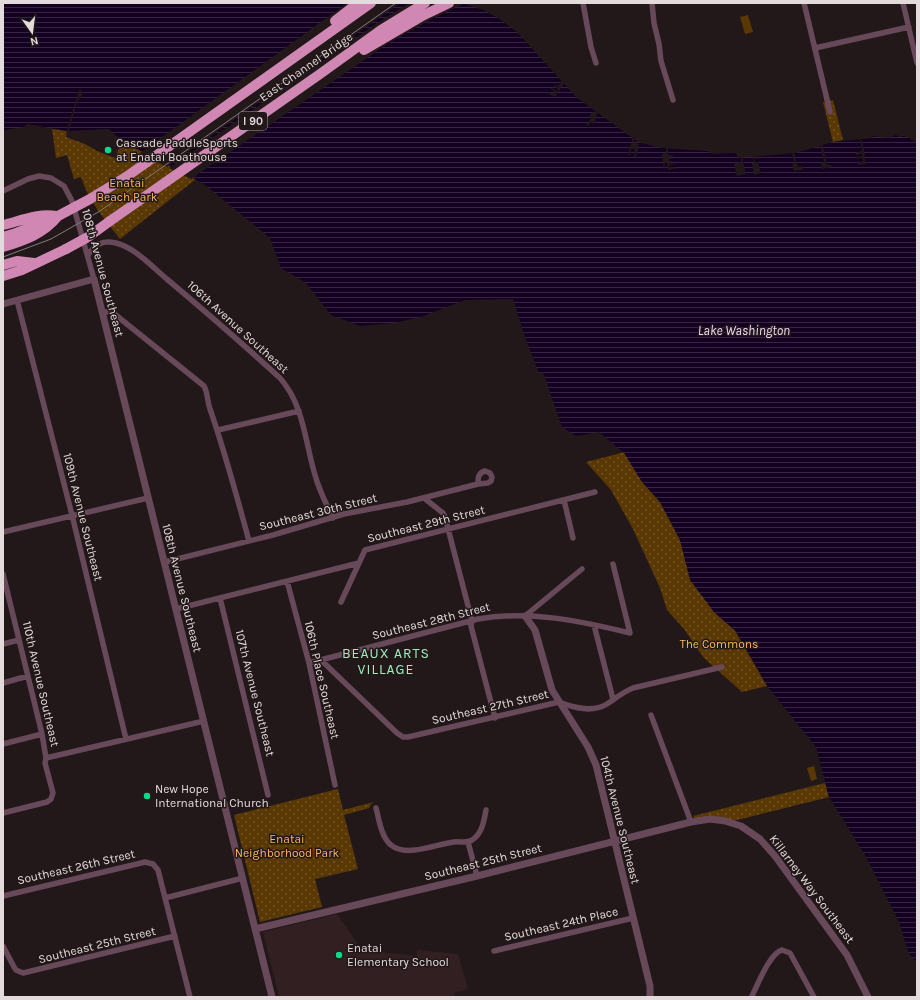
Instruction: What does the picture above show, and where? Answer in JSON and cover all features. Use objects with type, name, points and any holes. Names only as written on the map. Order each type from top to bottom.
[{"type":"highway","points":[[274,73],[358,3]]},
{"type":"highway","name":"East Channel Bridge","points":[[53,219],[126,177],[371,3]]},
{"type":"highway","name":"East Channel Bridge","points":[[36,263],[66,249],[88,236],[381,30],[425,3]]},
{"type":"highway","points":[[320,74],[411,22],[449,3]]},
{"type":"highway","points":[[3,225],[38,215],[53,219]]},
{"type":"highway","points":[[3,247],[38,234],[53,219]]},
{"type":"highway","name":"I 90","points":[[3,236],[16,233],[53,219]]},
{"type":"highway","points":[[3,265],[17,261],[36,263]]},
{"type":"highway","points":[[3,284],[36,263]]},
{"type":"highway","name":"I 90","points":[[3,276],[36,263]]},
{"type":"street","points":[[583,3],[591,47],[596,63]]},
{"type":"street","points":[[652,3],[661,61],[673,100]]},
{"type":"street","points":[[804,3],[830,112]]},
{"type":"street","points":[[903,3],[917,63]]},
{"type":"street","points":[[815,48],[909,27]]},
{"type":"street","name":"108th Avenue Southeast","points":[[3,192],[28,179],[39,176],[51,178],[64,186],[72,200],[88,255],[272,997]]},
{"type":"street","name":"106th Avenue Southeast","points":[[88,255],[93,247],[100,243],[108,242],[123,246],[136,253],[280,378],[293,396],[299,411],[318,485],[333,518]]},
{"type":"street","points":[[3,304],[94,279]]},
{"type":"street","name":"109th Avenue Southeast","points":[[17,300],[72,515],[126,739]]},
{"type":"street","points":[[102,312],[112,312],[204,386],[207,392],[209,408],[218,430],[248,541]]},
{"type":"street","points":[[218,430],[299,411]]},
{"type":"street","name":"Southeast 30th Street","points":[[165,562],[248,541],[344,514],[424,498],[478,484]]},
{"type":"street","name":"Southeast 29th Street","points":[[359,563],[365,550],[595,492]]},
{"type":"street","points":[[3,532],[148,498]]},
{"type":"street","points":[[424,498],[443,513],[449,528],[472,621],[471,626],[495,718]]},
{"type":"street","points":[[564,500],[573,538]]},
{"type":"street","points":[[328,508],[336,509],[344,514]]},
{"type":"street","points":[[176,609],[359,563]]},
{"type":"street","points":[[340,602],[359,563]]},
{"type":"street","name":"Southeast 28th Street","points":[[309,663],[472,621],[500,616],[543,617],[594,624],[630,633],[613,564]]},
{"type":"street","points":[[525,616],[582,569]]},
{"type":"street","name":"110th Avenue Southeast","points":[[3,574],[42,734],[46,758],[45,763],[53,793],[51,799],[47,802],[3,813]]},
{"type":"street","name":"106th Place Southeast","points":[[287,581],[309,663],[335,785]]},
{"type":"street","name":"107th Avenue Southeast","points":[[220,598],[268,795]]},
{"type":"street","name":"104th Avenue Southeast","points":[[525,616],[535,630],[552,690],[585,741],[593,757],[599,775],[650,986],[650,997]]},
{"type":"street","points":[[594,624],[613,699]]},
{"type":"street","points":[[3,644],[19,640]]},
{"type":"street","name":"Southeast 27th Street","points":[[321,660],[400,736],[408,737],[559,702],[576,708],[590,709],[602,707],[627,690],[638,686],[722,667]]},
{"type":"street","points":[[3,683],[28,676]]},
{"type":"street","points":[[651,715],[691,822]]},
{"type":"street","points":[[46,758],[204,721]]},
{"type":"street","points":[[3,744],[42,734]]},
{"type":"street","points":[[376,808],[385,838],[392,846],[410,851],[453,842],[468,842],[478,835],[486,810]]},
{"type":"street","name":"Southeast 25th Street","points":[[255,928],[477,876],[691,822],[716,819]]},
{"type":"street","name":"Killarney Way Southeast","points":[[716,819],[741,826],[765,844],[848,955],[868,997]]},
{"type":"street","points":[[468,842],[477,876]]},
{"type":"street","name":"Southeast 26th Street","points":[[3,896],[145,862],[153,864],[158,870],[165,898]]},
{"type":"street","points":[[190,997],[165,898],[243,878]]},
{"type":"street","name":"Southeast 24th Place","points":[[494,951],[633,918]]},
{"type":"street","name":"Southeast 25th Street","points":[[3,946],[16,970],[23,973],[175,936]]},
{"type":"street","points":[[751,997],[770,959],[782,950],[790,953],[814,997]]},
{"type":"shaded area","name":"Enatai Elementary School","points":[[337,914],[362,950],[417,956],[417,950],[458,954],[468,989],[454,993],[455,997],[279,997],[263,932]]},
{"type":"green space","points":[[748,15],[753,32],[745,34],[740,17]]},
{"type":"green space","points":[[833,100],[843,140],[833,142],[823,102]]},
{"type":"green space","name":"Enatai Beach Park","points":[[52,129],[67,131],[66,137],[115,158],[122,141],[196,179],[120,239],[92,202],[81,177],[74,179],[67,155],[56,158]]},
{"type":"green space","name":"The Commons","points":[[625,452],[642,482],[660,502],[680,540],[691,580],[714,612],[735,631],[767,686],[742,692],[704,658],[684,629],[667,610],[660,588],[633,529],[611,490],[586,462]]},
{"type":"green space","points":[[814,766],[817,779],[811,781],[807,768]]},
{"type":"green space","points":[[825,783],[829,797],[729,822],[695,819],[693,816]]},
{"type":"green space","name":"Enatai Neighborhood Park","points":[[338,789],[343,810],[374,802],[369,808],[344,815],[358,869],[315,879],[322,907],[260,922],[234,815]]},
{"type":"water","name":"Lake Washington","points":[[3,3],[463,3],[483,10],[498,18],[517,32],[576,97],[638,142],[661,148],[708,151],[712,154],[736,153],[738,158],[796,153],[833,142],[873,138],[872,136],[888,138],[896,135],[900,137],[904,136],[917,142],[917,962],[909,954],[899,922],[865,855],[829,797],[816,747],[767,686],[736,631],[714,612],[690,580],[680,540],[660,502],[642,482],[624,453],[599,432],[576,436],[562,427],[543,372],[539,373],[525,337],[513,299],[465,300],[421,317],[393,323],[360,326],[331,315],[306,283],[281,268],[270,238],[204,184],[122,141],[109,129],[67,131],[28,124],[24,127],[3,130]]},
{"type":"pier","points":[[347,3],[400,3],[167,167],[140,153]]},
{"type":"pier","points":[[409,3],[465,3],[432,19],[389,43],[191,179],[169,168],[377,23]]},
{"type":"pier","points":[[562,80],[565,82],[555,97],[549,94],[549,92],[555,94],[551,88],[557,91],[558,89],[554,87],[554,85],[559,87],[556,84],[560,85]]},
{"type":"pier","points":[[79,90],[83,91],[81,98],[78,99],[68,133],[66,133]]},
{"type":"pier","points":[[597,110],[599,111],[596,116],[598,118],[595,116],[594,118],[596,120],[593,124],[590,123],[588,126],[586,125],[591,118],[589,117],[592,112],[594,113]]},
{"type":"pier","points":[[633,136],[635,137],[633,143],[639,144],[636,157],[634,157],[635,149],[631,149],[630,155],[628,155]]},
{"type":"pier","points":[[860,140],[862,140],[866,164],[858,165],[858,163],[863,161],[862,158],[857,159],[857,157],[862,156],[862,154],[856,155],[855,153],[862,151]]},
{"type":"pier","points":[[822,143],[827,165],[831,165],[832,167],[822,169],[821,163],[824,162],[820,144]]},
{"type":"pier","points":[[666,148],[668,148],[668,155],[673,155],[668,157],[674,159],[669,159],[669,161],[674,162],[669,162],[669,164],[678,164],[670,165],[669,167],[678,168],[668,170],[667,163],[665,163],[664,171],[662,154],[666,153]]},
{"type":"pier","points":[[794,152],[798,167],[802,166],[803,170],[794,171],[792,164],[795,163],[792,153]]},
{"type":"pier","points":[[753,154],[755,162],[758,162],[761,173],[754,175],[752,163],[754,163]]},
{"type":"pier","points":[[741,157],[746,174],[737,176],[734,164],[741,162]]},
{"type":"tram line","points":[[3,257],[51,239],[100,211],[396,3]]},
{"type":"place","name":"Cascade PaddleSports at Enatai Boathouse","points":[[108,150]]},
{"type":"place","name":"New Hope International Church","points":[[147,796]]},
{"type":"place","name":"Enatai Elementary School","points":[[339,955]]},
{"type":"district","name":"BEAUX ARTS VILLAGE","points":[[386,662]]}]
